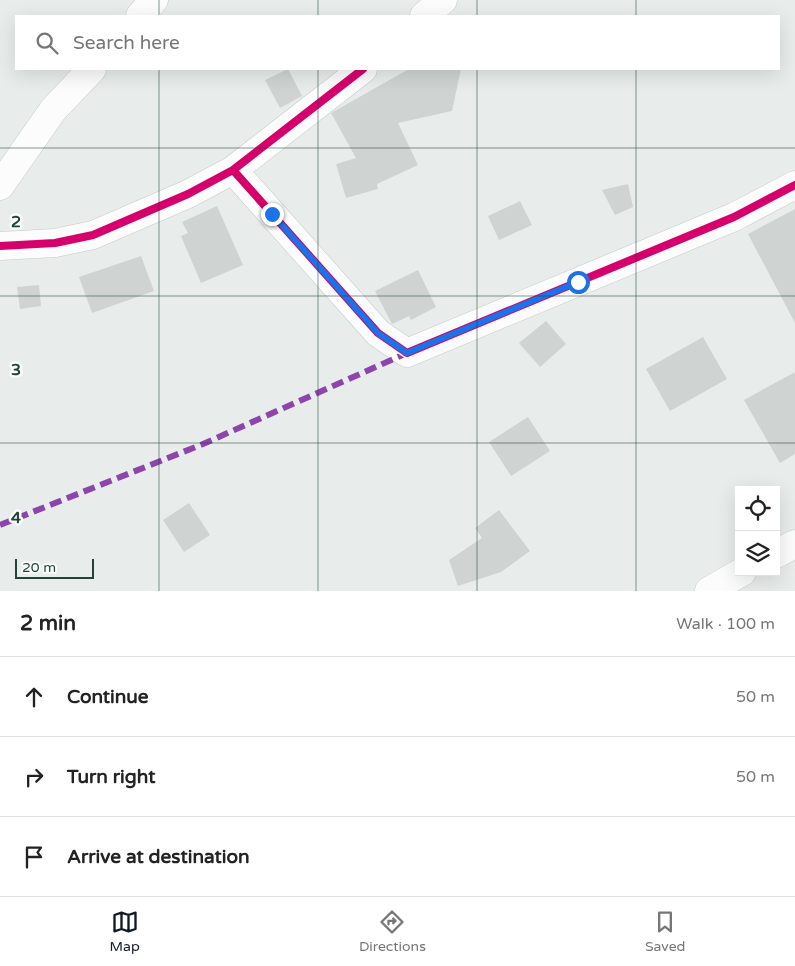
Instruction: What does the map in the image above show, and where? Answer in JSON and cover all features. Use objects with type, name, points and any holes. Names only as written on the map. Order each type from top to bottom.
[{"type":"street","points":[[141,15],[154,0]]},
{"type":"street","points":[[425,15],[443,0]]},
{"type":"street","points":[[0,186],[53,110],[91,70]]},
{"type":"street","points":[[0,246],[55,243],[93,235],[163,206],[233,170],[362,70]]},
{"type":"street","points":[[233,170],[378,333],[407,353],[734,217],[795,185]]},
{"type":"street","points":[[780,552],[795,544]]},
{"type":"street","points":[[709,591],[735,576]]},
{"type":"building","points":[[289,70],[302,96],[280,108],[265,80]]},
{"type":"building","points":[[407,70],[461,70],[452,111],[398,123],[418,165],[377,184],[378,189],[346,198],[336,164],[356,158],[331,113]]},
{"type":"building","points":[[628,184],[633,207],[615,215],[602,190]]},
{"type":"building","points":[[520,201],[532,225],[499,240],[488,216]]},
{"type":"building","points":[[217,206],[243,265],[201,283],[181,236],[188,233],[182,222]]},
{"type":"building","points":[[795,209],[795,323],[748,234]]},
{"type":"building","points":[[141,256],[154,291],[92,313],[79,277]]},
{"type":"building","points":[[418,270],[436,307],[411,320],[409,316],[392,324],[375,291]]},
{"type":"building","points":[[39,285],[41,306],[20,309],[17,287]]},
{"type":"building","points":[[546,321],[566,344],[540,367],[519,343]]},
{"type":"building","points":[[703,337],[727,379],[670,411],[646,369]]},
{"type":"building","points":[[795,372],[795,454],[780,463],[744,400]]},
{"type":"building","points":[[528,417],[550,451],[511,476],[489,442]]},
{"type":"building","points":[[189,503],[210,535],[184,552],[163,520]]},
{"type":"building","points":[[499,510],[530,551],[501,572],[458,586],[449,560],[482,538],[475,528]]},
{"type":"marked path","points":[[0,525],[203,444],[407,353]]},
{"type":"cycle path","points":[[0,246],[55,243],[93,235],[188,194],[233,170],[362,70]]},
{"type":"cycle path","points":[[233,170],[378,333],[407,353],[734,217],[795,185]]},
{"type":"route","points":[[272,214],[378,333],[407,353],[578,282]]}]
